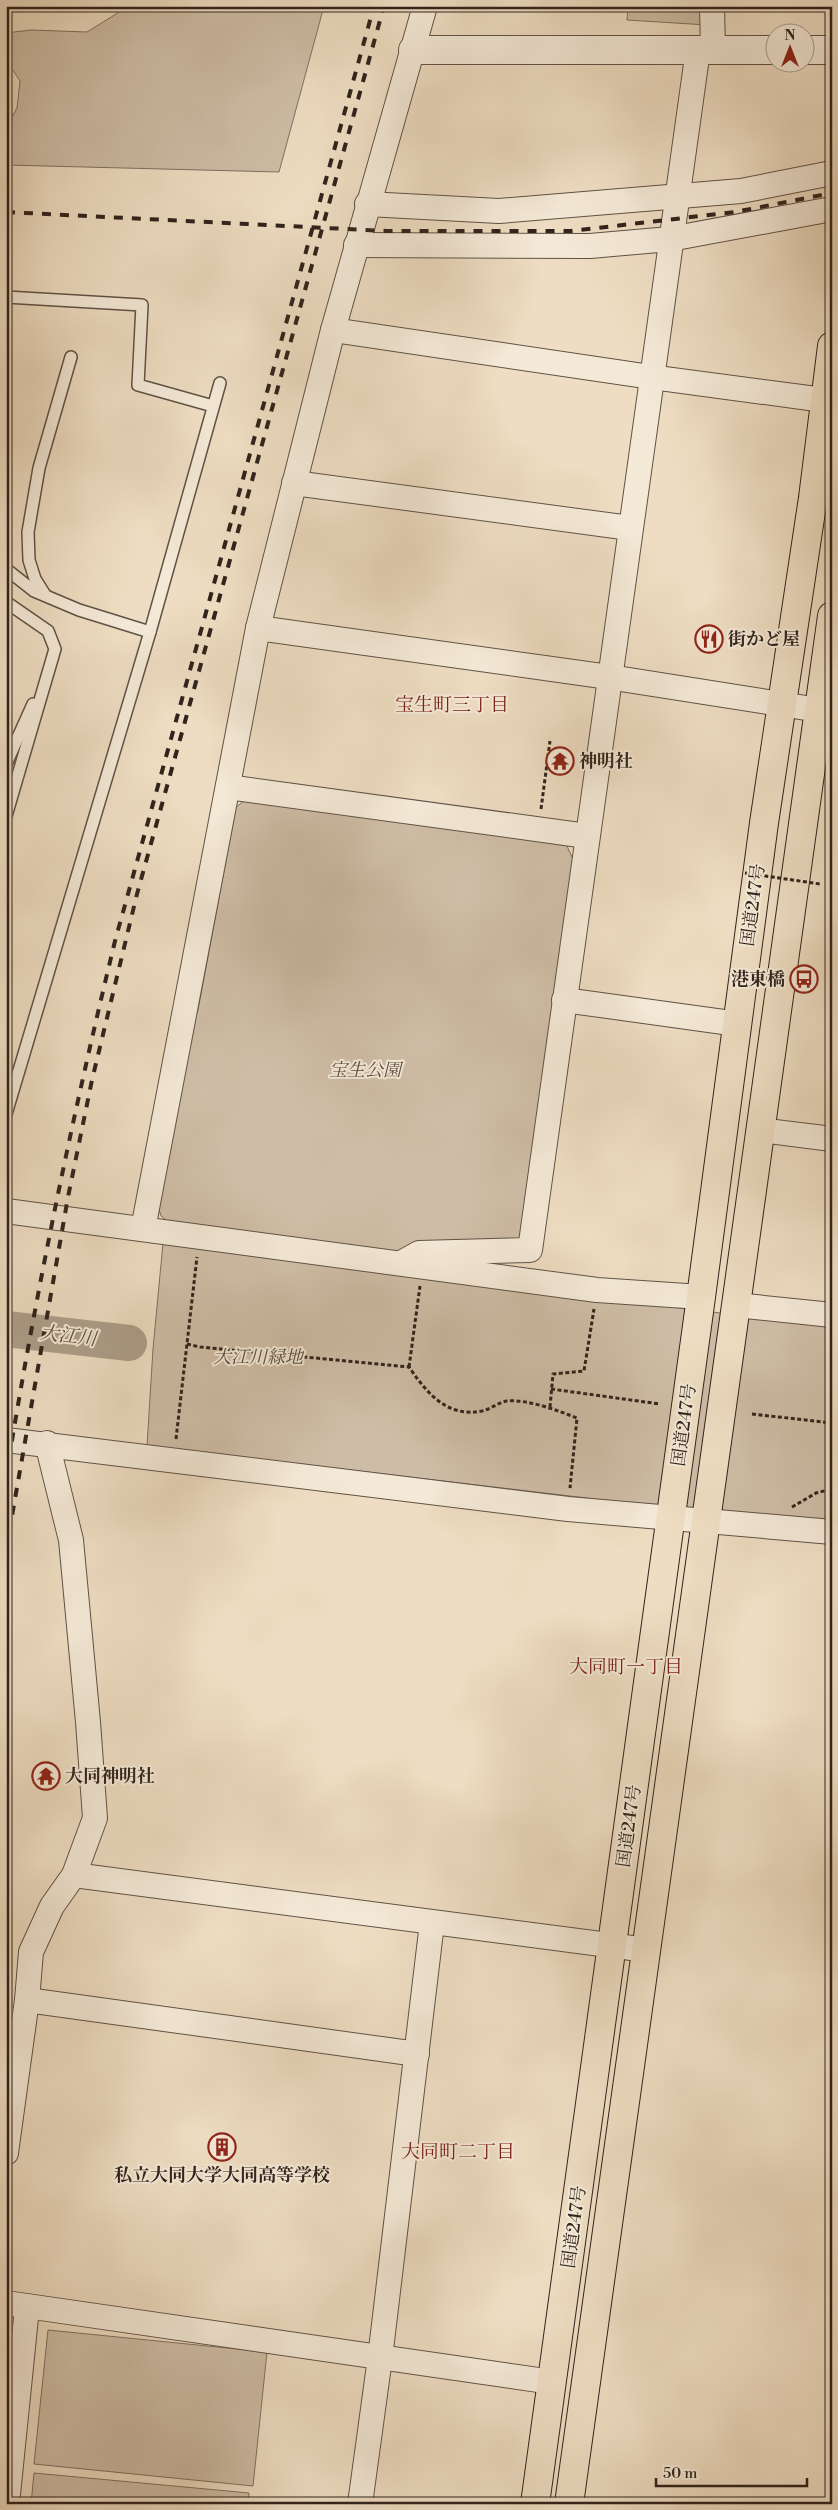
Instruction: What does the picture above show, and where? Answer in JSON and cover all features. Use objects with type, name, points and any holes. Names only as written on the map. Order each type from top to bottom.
[{"type":"highway","name":"国道247号","points":[[534,2504],[613,1946],[782,705],[813,498],[832,346]]},
{"type":"highway","name":"国道247号","points":[[569,2504],[832,616]]},
{"type":"street","points":[[142,1229],[258,628],[333,330],[367,204],[425,6]]},
{"type":"street","points":[[412,1264],[419,1254],[530,1250],[670,239],[712,6]]},
{"type":"street","points":[[413,50],[766,50]]},
{"type":"street","points":[[816,50],[832,50]]},
{"type":"street","points":[[367,204],[499,211],[676,198],[740,191],[832,173]]},
{"type":"street","points":[[356,245],[590,246],[670,239],[832,209]]},
{"type":"street","points":[[333,330],[651,377],[824,400]]},
{"type":"street","points":[[294,483],[630,528]]},
{"type":"street","points":[[258,628],[609,677],[819,710]]},
{"type":"street","points":[[228,787],[587,836]]},
{"type":"street","points":[[564,1000],[738,1024]]},
{"type":"street","points":[[760,1130],[832,1139]]},
{"type":"street","points":[[6,1211],[597,1290],[701,1297]]},
{"type":"street","points":[[736,1305],[832,1315]]},
{"type":"street","points":[[6,1440],[47,1443],[568,1509],[832,1532]]},
{"type":"street","points":[[6,2153],[27,2000],[31,1952],[52,1906],[74,1875],[94,1818],[88,1722],[71,1540],[47,1443]]},
{"type":"street","points":[[74,1875],[647,1950]]},
{"type":"street","points":[[360,2504],[380,2358],[432,1923]]},
{"type":"street","points":[[27,2000],[417,2054]]},
{"type":"street","points":[[7,2504],[17,2306],[552,2382]]},
{"type":"lane","points":[[6,297],[142,305],[138,385],[213,406]]},
{"type":"lane","points":[[45,595],[35,579],[29,560],[28,532],[40,468],[71,357]]},
{"type":"lane","points":[[6,1114],[150,632],[220,383]]},
{"type":"lane","points":[[6,569],[34,591],[79,610],[150,632]]},
{"type":"lane","points":[[6,602],[48,631],[55,649],[6,816]]},
{"type":"lane","points":[[6,764],[9,753],[48,675]]},
{"type":"path","points":[[539,830],[550,741]]},
{"type":"path","points":[[745,873],[820,884]]},
{"type":"path","points":[[174,1460],[199,1236]]},
{"type":"path","points":[[412,1264],[409,1368],[428,1394],[452,1409],[482,1411],[507,1401],[550,1407],[577,1418],[568,1509]]},
{"type":"path","points":[[550,1407],[553,1374],[584,1371],[597,1290]]},
{"type":"path","points":[[187,1344],[200,1347],[409,1368]]},
{"type":"path","points":[[552,1389],[660,1404]]},
{"type":"path","points":[[752,1414],[832,1423]]},
{"type":"green space","points":[[129,6],[324,6],[279,172],[6,165],[6,128],[17,108],[20,81],[6,60],[6,33],[31,30],[87,32]]},
{"type":"green space","points":[[628,6],[709,6],[707,25],[627,20]]},
{"type":"green space","name":"宝生公園","points":[[247,799],[566,844],[573,859],[521,1244],[396,1253],[171,1224],[161,1216],[158,1206],[189,1037],[198,1010],[236,807]]},
{"type":"green space","name":"大江川緑地","points":[[163,1243],[832,1327],[832,1527],[147,1446],[153,1349]]},
{"type":"green space","points":[[48,2330],[267,2352],[253,2486],[34,2464]]},
{"type":"green space","points":[[34,2473],[249,2493],[248,2504],[31,2504]]},
{"type":"waterway","name":"大江川","points":[[6,1329],[129,1343]]},
{"type":"railway","points":[[6,1477],[29,1342],[55,1208],[115,941],[374,6]]},
{"type":"railway","points":[[6,1550],[68,1197],[92,1080],[137,894],[384,6]]},
{"type":"railway","points":[[6,212],[387,231],[571,231],[735,212],[832,193]]},
{"type":"place","name":"街かど屋","points":[[709,639]]},
{"type":"place","name":"神明社","points":[[560,761]]},
{"type":"place","name":"港東橋","points":[[804,979]]},
{"type":"place","name":"大同神明社","points":[[46,1776]]},
{"type":"place","name":"私立大同大学大同高等学校","points":[[222,2147]]},
{"type":"district","name":"宝生町三丁目","points":[[452,705]]},
{"type":"district","name":"大同町一丁目","points":[[626,1667]]},
{"type":"district","name":"大同町二丁目","points":[[458,2152]]}]
